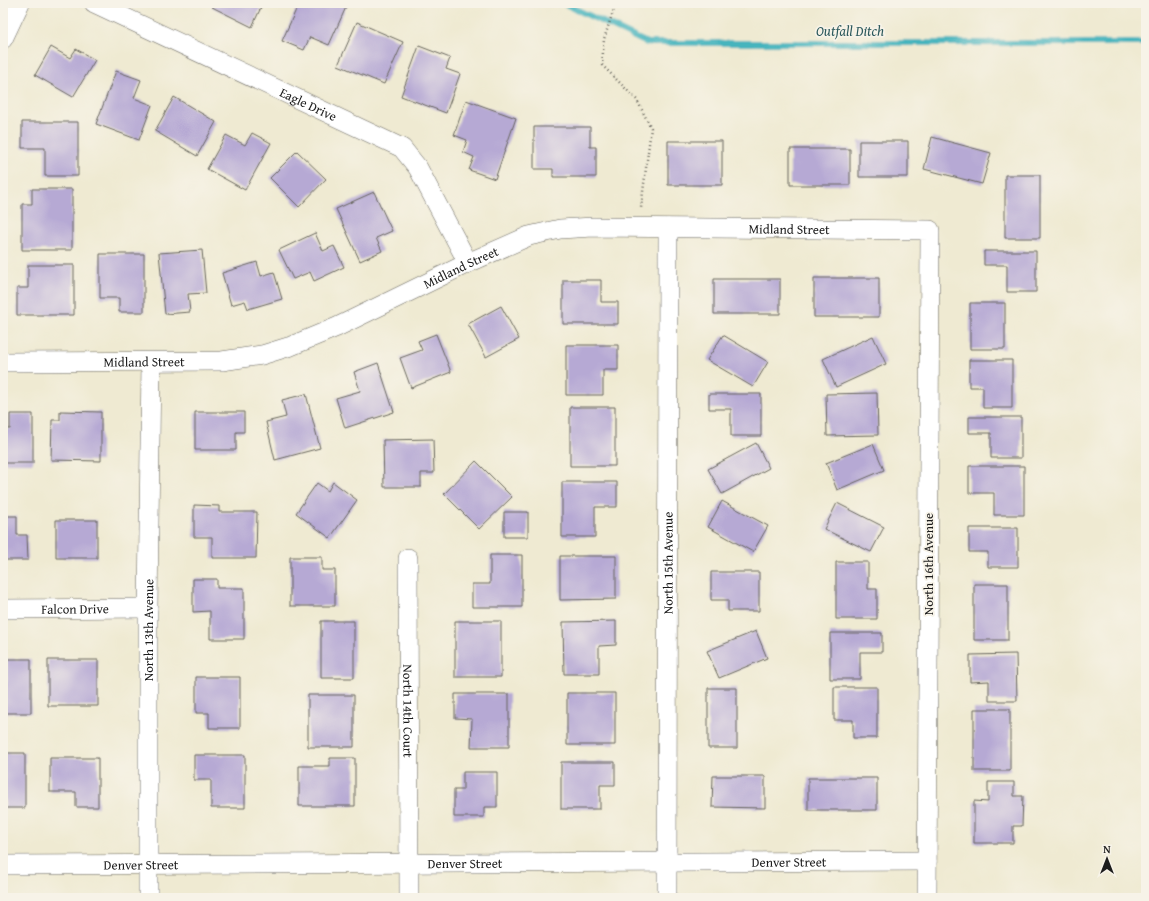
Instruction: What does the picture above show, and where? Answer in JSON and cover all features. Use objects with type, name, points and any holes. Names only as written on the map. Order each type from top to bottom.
[{"type":"street","points":[[3,39],[20,3]]},
{"type":"street","name":"Eagle Drive","points":[[94,3],[402,148],[418,168],[468,263]]},
{"type":"street","name":"Midland Street","points":[[3,362],[222,361],[262,355],[291,346],[337,327],[468,263],[529,236],[560,229],[593,227],[930,230]]},
{"type":"street","name":"North 15th Avenue","points":[[667,898],[668,228]]},
{"type":"street","name":"North 16th Avenue","points":[[927,898],[930,230]]},
{"type":"street","name":"North 13th Avenue","points":[[148,898],[148,608],[151,362]]},
{"type":"street","name":"North 14th Court","points":[[408,558],[409,898]]},
{"type":"street","name":"Falcon Drive","points":[[3,609],[148,608]]},
{"type":"street","name":"Denver Street","points":[[3,865],[926,861]]},
{"type":"path","points":[[616,3],[614,14],[604,39],[602,65],[637,100],[651,128],[638,228]]},
{"type":"building","points":[[214,3],[263,3],[252,27],[212,7]]},
{"type":"building","points":[[299,3],[341,3],[347,5],[329,45],[310,37],[304,50],[282,41]]},
{"type":"building","points":[[357,22],[403,42],[384,84],[338,65]]},
{"type":"building","points":[[419,46],[450,58],[446,69],[460,74],[446,113],[401,96]]},
{"type":"building","points":[[51,47],[70,58],[76,49],[95,60],[73,97],[35,75]]},
{"type":"building","points":[[116,71],[141,80],[134,98],[152,105],[139,140],[96,124]]},
{"type":"building","points":[[174,97],[216,122],[197,156],[155,131]]},
{"type":"building","points":[[466,100],[516,118],[495,179],[469,170],[474,157],[463,152],[467,140],[454,135]]},
{"type":"building","points":[[22,122],[78,122],[78,176],[45,176],[45,148],[22,148]]},
{"type":"building","points":[[534,127],[590,127],[590,147],[596,147],[596,177],[553,177],[553,169],[534,169]]},
{"type":"building","points":[[252,133],[271,143],[245,190],[207,169],[226,135],[245,145]]},
{"type":"building","points":[[932,137],[991,153],[982,184],[924,169]]},
{"type":"building","points":[[668,141],[722,141],[722,185],[668,185]]},
{"type":"building","points":[[859,141],[908,141],[908,177],[859,177]]},
{"type":"building","points":[[790,149],[850,149],[850,185],[790,185]]},
{"type":"building","points":[[297,151],[326,179],[299,207],[270,178]]},
{"type":"building","points":[[1005,175],[1040,175],[1040,238],[1005,238]]},
{"type":"building","points":[[32,189],[72,189],[72,250],[22,250],[22,204],[32,204]]},
{"type":"building","points":[[374,192],[392,231],[376,238],[382,251],[360,261],[336,209]]},
{"type":"building","points":[[315,233],[323,251],[334,246],[344,267],[314,281],[310,272],[293,279],[279,250]]},
{"type":"building","points":[[202,250],[206,293],[188,294],[190,312],[165,314],[159,253]]},
{"type":"building","points":[[984,251],[1036,251],[1036,292],[1007,292],[1007,265],[984,265]]},
{"type":"building","points":[[100,254],[144,254],[144,312],[119,312],[119,298],[100,298]]},
{"type":"building","points":[[257,262],[261,276],[274,272],[282,299],[248,309],[245,301],[231,305],[222,273]]},
{"type":"building","points":[[28,265],[74,265],[74,315],[17,315],[17,288],[28,288]]},
{"type":"building","points":[[814,278],[879,278],[879,317],[814,317]]},
{"type":"building","points":[[714,279],[780,279],[780,314],[714,314]]},
{"type":"building","points":[[563,280],[601,280],[601,302],[618,302],[618,324],[563,324]]},
{"type":"building","points":[[970,303],[1005,303],[1005,349],[970,349]]},
{"type":"building","points":[[501,306],[519,339],[486,357],[468,324]]},
{"type":"building","points":[[436,334],[451,372],[411,388],[400,358],[422,350],[418,341]]},
{"type":"building","points":[[723,335],[768,362],[753,387],[707,360]]},
{"type":"building","points":[[873,336],[886,364],[836,387],[823,359]]},
{"type":"building","points":[[566,345],[618,345],[618,370],[603,370],[603,395],[566,395]]},
{"type":"building","points":[[969,360],[1012,360],[1012,408],[983,408],[983,387],[969,387]]},
{"type":"building","points":[[378,363],[394,412],[345,428],[336,398],[360,391],[354,372]]},
{"type":"building","points":[[877,393],[878,435],[827,436],[826,394]]},
{"type":"building","points":[[306,394],[320,448],[275,460],[266,422],[286,417],[282,400]]},
{"type":"building","points":[[709,394],[761,394],[761,436],[731,436],[731,409],[709,409]]},
{"type":"building","points":[[570,407],[615,407],[615,466],[570,466]]},
{"type":"building","points":[[60,411],[101,412],[101,461],[51,460],[52,420],[60,420]]},
{"type":"building","points":[[195,412],[244,412],[244,432],[236,432],[236,450],[195,450]]},
{"type":"building","points":[[10,414],[33,414],[33,463],[3,463],[3,429],[10,429]]},
{"type":"building","points":[[969,417],[1021,417],[1021,458],[991,458],[991,433],[969,433]]},
{"type":"building","points":[[433,439],[434,473],[421,473],[421,487],[384,487],[383,440]]},
{"type":"building","points":[[756,443],[769,468],[722,494],[708,469]]},
{"type":"building","points":[[873,444],[884,470],[837,490],[826,463]]},
{"type":"building","points":[[476,461],[512,497],[479,529],[444,494]]},
{"type":"building","points":[[969,466],[1024,466],[1024,515],[994,515],[994,493],[969,493]]},
{"type":"building","points":[[333,482],[357,500],[330,538],[296,513],[317,483],[328,491]]},
{"type":"building","points":[[562,482],[617,482],[617,507],[595,507],[595,537],[562,537]]},
{"type":"building","points":[[722,501],[768,526],[753,552],[708,527]]},
{"type":"building","points":[[837,503],[884,527],[871,552],[824,529]]},
{"type":"building","points":[[194,505],[219,506],[219,512],[257,512],[256,558],[212,558],[212,537],[194,537]]},
{"type":"building","points":[[504,512],[528,512],[528,537],[504,537]]},
{"type":"building","points":[[3,516],[17,516],[17,535],[27,535],[28,560],[3,560]]},
{"type":"building","points":[[56,520],[97,520],[97,558],[56,558]]},
{"type":"building","points":[[969,528],[1018,528],[1018,567],[988,567],[988,552],[969,552]]},
{"type":"building","points":[[490,555],[522,555],[522,607],[472,607],[472,584],[490,584]]},
{"type":"building","points":[[560,556],[616,556],[616,599],[560,600]]},
{"type":"building","points":[[290,557],[322,557],[322,570],[335,570],[335,606],[290,606]]},
{"type":"building","points":[[836,562],[868,562],[868,589],[877,589],[877,619],[836,619]]},
{"type":"building","points":[[711,572],[759,572],[759,611],[728,611],[728,600],[711,600]]},
{"type":"building","points":[[193,579],[217,579],[217,588],[244,588],[244,639],[210,639],[210,611],[193,612]]},
{"type":"building","points":[[974,584],[1008,584],[1008,640],[974,640]]},
{"type":"building","points":[[321,621],[354,621],[354,678],[321,678]]},
{"type":"building","points":[[455,621],[501,621],[501,677],[455,677]]},
{"type":"building","points":[[616,621],[616,645],[599,646],[599,674],[564,674],[563,622]]},
{"type":"building","points":[[756,631],[767,658],[719,678],[707,651]]},
{"type":"building","points":[[830,633],[882,633],[882,652],[860,652],[860,679],[830,679]]},
{"type":"building","points":[[1016,654],[1017,701],[989,701],[989,681],[970,682],[970,655]]},
{"type":"building","points":[[7,659],[31,659],[31,713],[3,713],[3,682],[7,682]]},
{"type":"building","points":[[48,660],[98,660],[98,706],[48,706]]},
{"type":"building","points":[[196,677],[240,677],[240,728],[209,728],[209,713],[196,713]]},
{"type":"building","points":[[834,687],[877,687],[877,738],[853,738],[853,720],[834,720]]},
{"type":"building","points":[[708,688],[737,688],[737,748],[708,748]]},
{"type":"building","points":[[567,693],[615,693],[615,745],[567,745]]},
{"type":"building","points":[[455,694],[509,694],[509,747],[471,747],[472,719],[455,718]]},
{"type":"building","points":[[308,695],[354,695],[354,747],[308,747]]},
{"type":"building","points":[[974,709],[1010,709],[1010,771],[974,771]]},
{"type":"building","points":[[3,753],[25,753],[25,808],[5,808]]},
{"type":"building","points":[[194,755],[245,755],[245,808],[211,808],[211,780],[194,780]]},
{"type":"building","points":[[50,758],[98,758],[98,807],[76,807],[76,792],[50,792]]},
{"type":"building","points":[[330,758],[355,758],[355,806],[299,806],[299,766],[330,766]]},
{"type":"building","points":[[561,762],[615,762],[615,785],[600,785],[600,809],[561,809]]},
{"type":"building","points":[[463,772],[497,772],[497,807],[484,807],[484,817],[454,817],[454,790],[463,790]]},
{"type":"building","points":[[713,776],[765,776],[765,808],[712,807]]},
{"type":"building","points":[[808,778],[877,778],[877,810],[808,810]]},
{"type":"building","points":[[988,782],[1014,782],[1014,796],[1023,796],[1022,826],[1013,826],[1013,843],[974,843],[974,801],[988,802]]},
{"type":"waterway","name":"Outfall Ditch","points":[[563,3],[647,43],[1146,43]]}]
